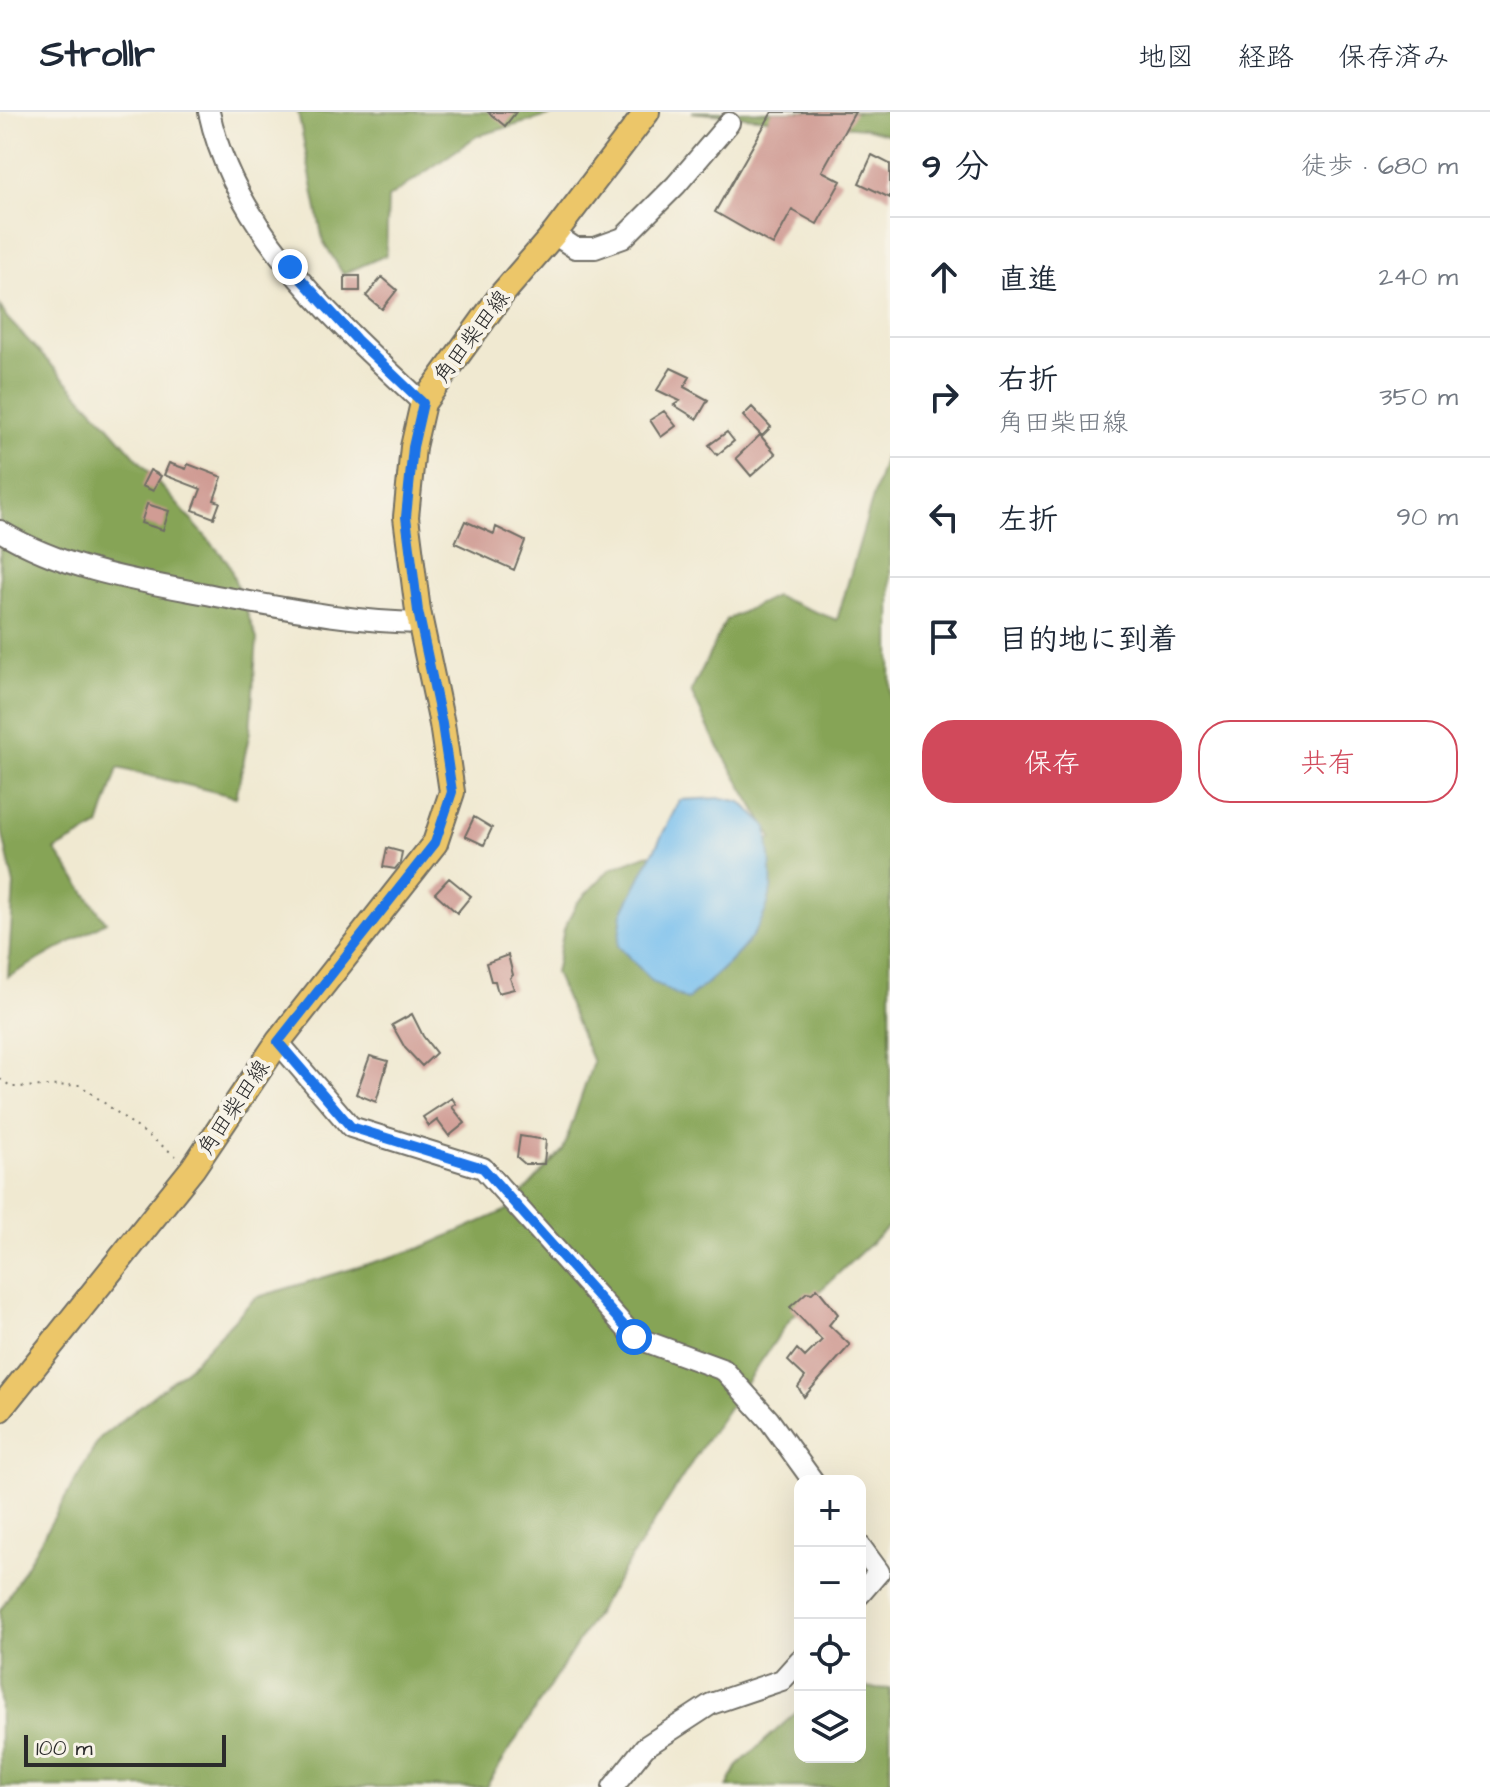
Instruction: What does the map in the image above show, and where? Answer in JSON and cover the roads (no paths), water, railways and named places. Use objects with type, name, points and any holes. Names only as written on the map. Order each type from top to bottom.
[{"type":"main road","name":"角田柴田線","points":[[0,1409],[193,1168],[278,1042],[435,843],[452,792],[442,724],[421,623],[406,517],[413,447],[423,403],[502,294],[554,234],[647,112]]},
{"type":"street","points":[[209,112],[228,169],[262,229],[319,301],[423,403]]},
{"type":"street","points":[[554,234],[575,248],[595,248],[623,238],[676,185],[729,123]]},
{"type":"street","points":[[0,531],[29,548],[109,575],[287,610],[380,622],[421,623]]},
{"type":"street","points":[[278,1042],[351,1127],[483,1168],[634,1337],[724,1370],[769,1420],[809,1475]]},
{"type":"street","points":[[861,1547],[885,1580],[866,1591]]},
{"type":"street","points":[[613,1787],[645,1747],[711,1704],[782,1680],[794,1667]]},
{"type":"water","points":[[723,798],[741,802],[767,827],[771,889],[767,907],[751,938],[727,965],[687,1000],[653,982],[618,946],[622,913],[680,800]]}]
